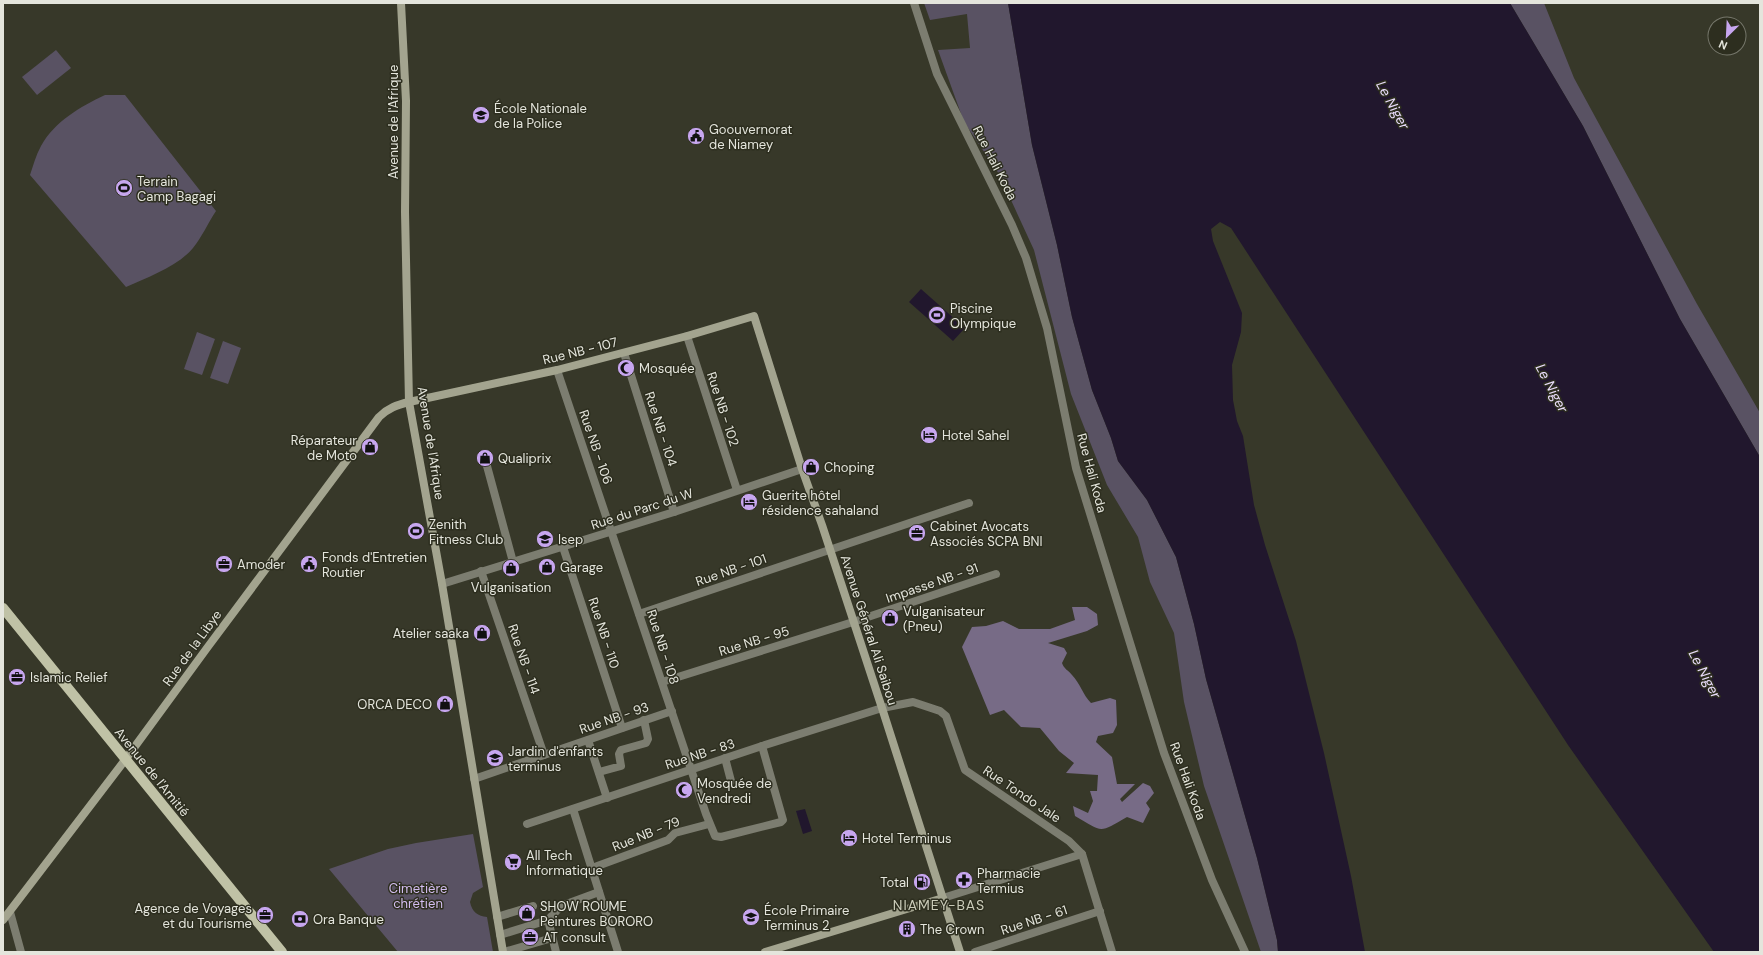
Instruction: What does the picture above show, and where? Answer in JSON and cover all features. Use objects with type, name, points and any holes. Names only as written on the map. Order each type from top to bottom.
[{"type":"main road","name":"Avenue de l'Amitié","points":[[3,608],[282,952]]},
{"type":"street","name":"Avenue de l'Afrique","points":[[401,3],[406,101],[405,212],[409,402],[442,584],[503,952]]},
{"type":"street","name":"Rue Hali Koda","points":[[914,3],[937,74],[1012,225],[1026,258],[1047,328],[1076,468],[1164,753],[1212,880],[1245,952]]},
{"type":"street","name":"Rue NB - 107","points":[[409,402],[557,370],[687,336],[754,316]]},
{"type":"street","name":"Avenue Général Ali Saibou","points":[[754,316],[802,469],[882,708],[960,952]]},
{"type":"street","name":"Rue NB - 102","points":[[687,336],[737,490]]},
{"type":"street","name":"Rue NB - 104","points":[[624,353],[674,512]]},
{"type":"street","name":"Rue NB - 106","points":[[557,370],[612,532]]},
{"type":"street","name":"Rue de la Libye","points":[[3,920],[125,760],[379,417],[392,407],[409,402]]},
{"type":"street","points":[[484,455],[513,562]]},
{"type":"street","name":"Rue du Parc du W","points":[[442,584],[612,532],[802,469]]},
{"type":"street","name":"Rue NB - 101","points":[[639,614],[969,503]]},
{"type":"street","name":"Rue NB - 108","points":[[612,532],[709,824],[713,834],[718,837],[783,821],[762,746]]},
{"type":"street","name":"Rue NB - 110","points":[[563,547],[622,728]]},
{"type":"street","name":"Rue NB - 114","points":[[481,571],[544,755]]},
{"type":"street","name":"Impasse NB - 91","points":[[853,622],[996,574]]},
{"type":"street","name":"Rue NB - 95","points":[[662,682],[853,622]]},
{"type":"street","name":"Rue Tondo Jale","points":[[882,708],[913,702],[940,711],[948,721],[965,770],[1069,841],[1082,854],[1100,911],[1110,950]]},
{"type":"street","name":"Rue NB - 83","points":[[527,824],[725,758],[882,708]]},
{"type":"street","name":"Rue NB - 93","points":[[474,779],[672,711]]},
{"type":"street","points":[[599,772],[621,766],[618,754],[621,750],[648,741],[644,720]]},
{"type":"street","points":[[588,740],[606,798]]},
{"type":"street","points":[[725,758],[731,781]]},
{"type":"street","points":[[573,809],[617,952]]},
{"type":"street","name":"Rue NB - 79","points":[[592,868],[668,840],[675,833],[709,824]]},
{"type":"street","points":[[765,952],[1082,854]]},
{"type":"street","points":[[500,935],[548,920],[560,906],[599,892]]},
{"type":"street","points":[[497,917],[533,906]]},
{"type":"street","name":"Rue NB - 61","points":[[975,952],[1100,911]]},
{"type":"street","points":[[10,912],[21,952]]},
{"type":"street","points":[[548,920],[556,952]]},
{"type":"street","points":[[503,952],[552,938]]},
{"type":"green space","points":[[924,3],[1008,3],[1032,145],[1057,245],[1072,317],[1092,390],[1111,438],[1118,461],[1147,500],[1176,557],[1194,624],[1206,679],[1257,858],[1277,940],[1278,952],[1261,952],[1204,786],[1184,702],[1174,633],[1150,582],[1138,537],[1107,485],[1071,394],[1034,250],[999,174],[964,122],[938,50],[970,48],[967,14],[930,20]]},
{"type":"green space","points":[[1510,3],[1544,3],[1574,78],[1697,304],[1760,413],[1760,457],[1680,319],[1583,126]]},
{"type":"green space","points":[[56,50],[71,68],[37,95],[22,77]]},
{"type":"green space","points":[[105,95],[125,95],[216,211],[196,244],[179,261],[162,271],[126,287],[30,175],[39,149],[53,129],[77,110]]},
{"type":"green space","points":[[197,332],[215,339],[202,375],[184,369]]},
{"type":"green space","points":[[223,341],[241,348],[228,384],[210,378]]},
{"type":"green space","name":"Cimetière chrétien","points":[[473,834],[483,887],[473,893],[470,902],[476,913],[487,917],[493,952],[398,952],[329,869],[388,849]]},
{"type":"shaded area","points":[[1072,607],[1087,607],[1097,614],[1098,625],[1087,631],[1048,643],[1064,648],[1067,653],[1062,663],[1075,678],[1091,703],[1110,698],[1116,700],[1117,725],[1113,733],[1098,736],[1096,742],[1112,757],[1117,784],[1135,784],[1120,799],[1122,802],[1143,783],[1150,786],[1154,793],[1146,803],[1150,809],[1143,823],[1127,817],[1111,826],[1101,829],[1096,828],[1075,816],[1073,806],[1088,813],[1093,801],[1090,791],[1097,791],[1098,775],[1066,773],[1074,763],[1059,751],[1040,728],[1021,727],[1004,710],[990,715],[962,647],[972,627],[986,626],[1003,621],[1019,629],[1050,629],[1075,620]]},
{"type":"water","name":"Le Niger","points":[[1008,3],[1510,3],[1583,126],[1680,319],[1760,457],[1760,952],[1714,952],[1568,745],[1231,228],[1220,222],[1211,229],[1213,241],[1242,313],[1241,332],[1232,365],[1233,400],[1237,421],[1243,436],[1254,505],[1265,545],[1296,641],[1324,753],[1351,876],[1365,952],[1278,952],[1277,940],[1257,858],[1206,679],[1194,624],[1176,557],[1147,500],[1118,461],[1111,438],[1092,390],[1072,317],[1057,245],[1032,145]]},
{"type":"water","name":"Piscine Olympique","points":[[921,289],[965,328],[953,341],[909,302]]},
{"type":"water","points":[[805,809],[812,831],[803,834],[796,811]]},
{"type":"place","name":"École Nationale de la Police","points":[[481,115]]},
{"type":"place","name":"Goouvernorat de Niamey","points":[[696,136]]},
{"type":"place","name":"Terrain Camp Bagagi","points":[[124,188]]},
{"type":"place","name":"Piscine Olympique","points":[[937,315]]},
{"type":"place","name":"Mosquée","points":[[626,368]]},
{"type":"place","name":"Hotel Sahel","points":[[929,435]]},
{"type":"place","name":"Réparateur de Moto","points":[[370,447]]},
{"type":"place","name":"Qualiprix","points":[[485,458]]},
{"type":"place","name":"Choping","points":[[811,467]]},
{"type":"place","name":"Guerite hôtel résidence sahaland","points":[[749,502]]},
{"type":"place","name":"Zenith Fitness Club","points":[[416,531]]},
{"type":"place","name":"Cabinet Avocats Associés SCPA BNI","points":[[917,533]]},
{"type":"place","name":"Isep","points":[[545,539]]},
{"type":"place","name":"Amoder","points":[[224,564]]},
{"type":"place","name":"Fonds d'Entretien Routier","points":[[309,564]]},
{"type":"place","name":"Garage","points":[[547,567]]},
{"type":"place","name":"Vulganisation","points":[[511,568]]},
{"type":"place","name":"Vulganisateur (Pneu)","points":[[890,618]]},
{"type":"place","name":"Atelier saaka","points":[[482,633]]},
{"type":"place","name":"Islamic Relief","points":[[17,677]]},
{"type":"place","name":"ORCA DECO","points":[[445,704]]},
{"type":"place","name":"Jardin d'enfants terminus","points":[[495,758]]},
{"type":"place","name":"Mosquée de Vendredi","points":[[684,790]]},
{"type":"place","name":"Hotel Terminus","points":[[849,838]]},
{"type":"place","name":"All Tech Informatique","points":[[513,862]]},
{"type":"place","name":"Pharmacie Termius","points":[[964,880]]},
{"type":"place","name":"Total","points":[[922,882]]},
{"type":"place","name":"SHOW ROUME Peintures BORORO","points":[[527,913]]},
{"type":"place","name":"Agence de Voyages et du Tourisme","points":[[265,915]]},
{"type":"place","name":"École Primaire Terminus 2","points":[[751,917]]},
{"type":"place","name":"Ora Banque","points":[[300,919]]},
{"type":"place","name":"The Crown","points":[[907,929]]},
{"type":"place","name":"AT consult","points":[[530,937]]},
{"type":"district","name":"NIAMEY-BAS","points":[[939,905]]}]
